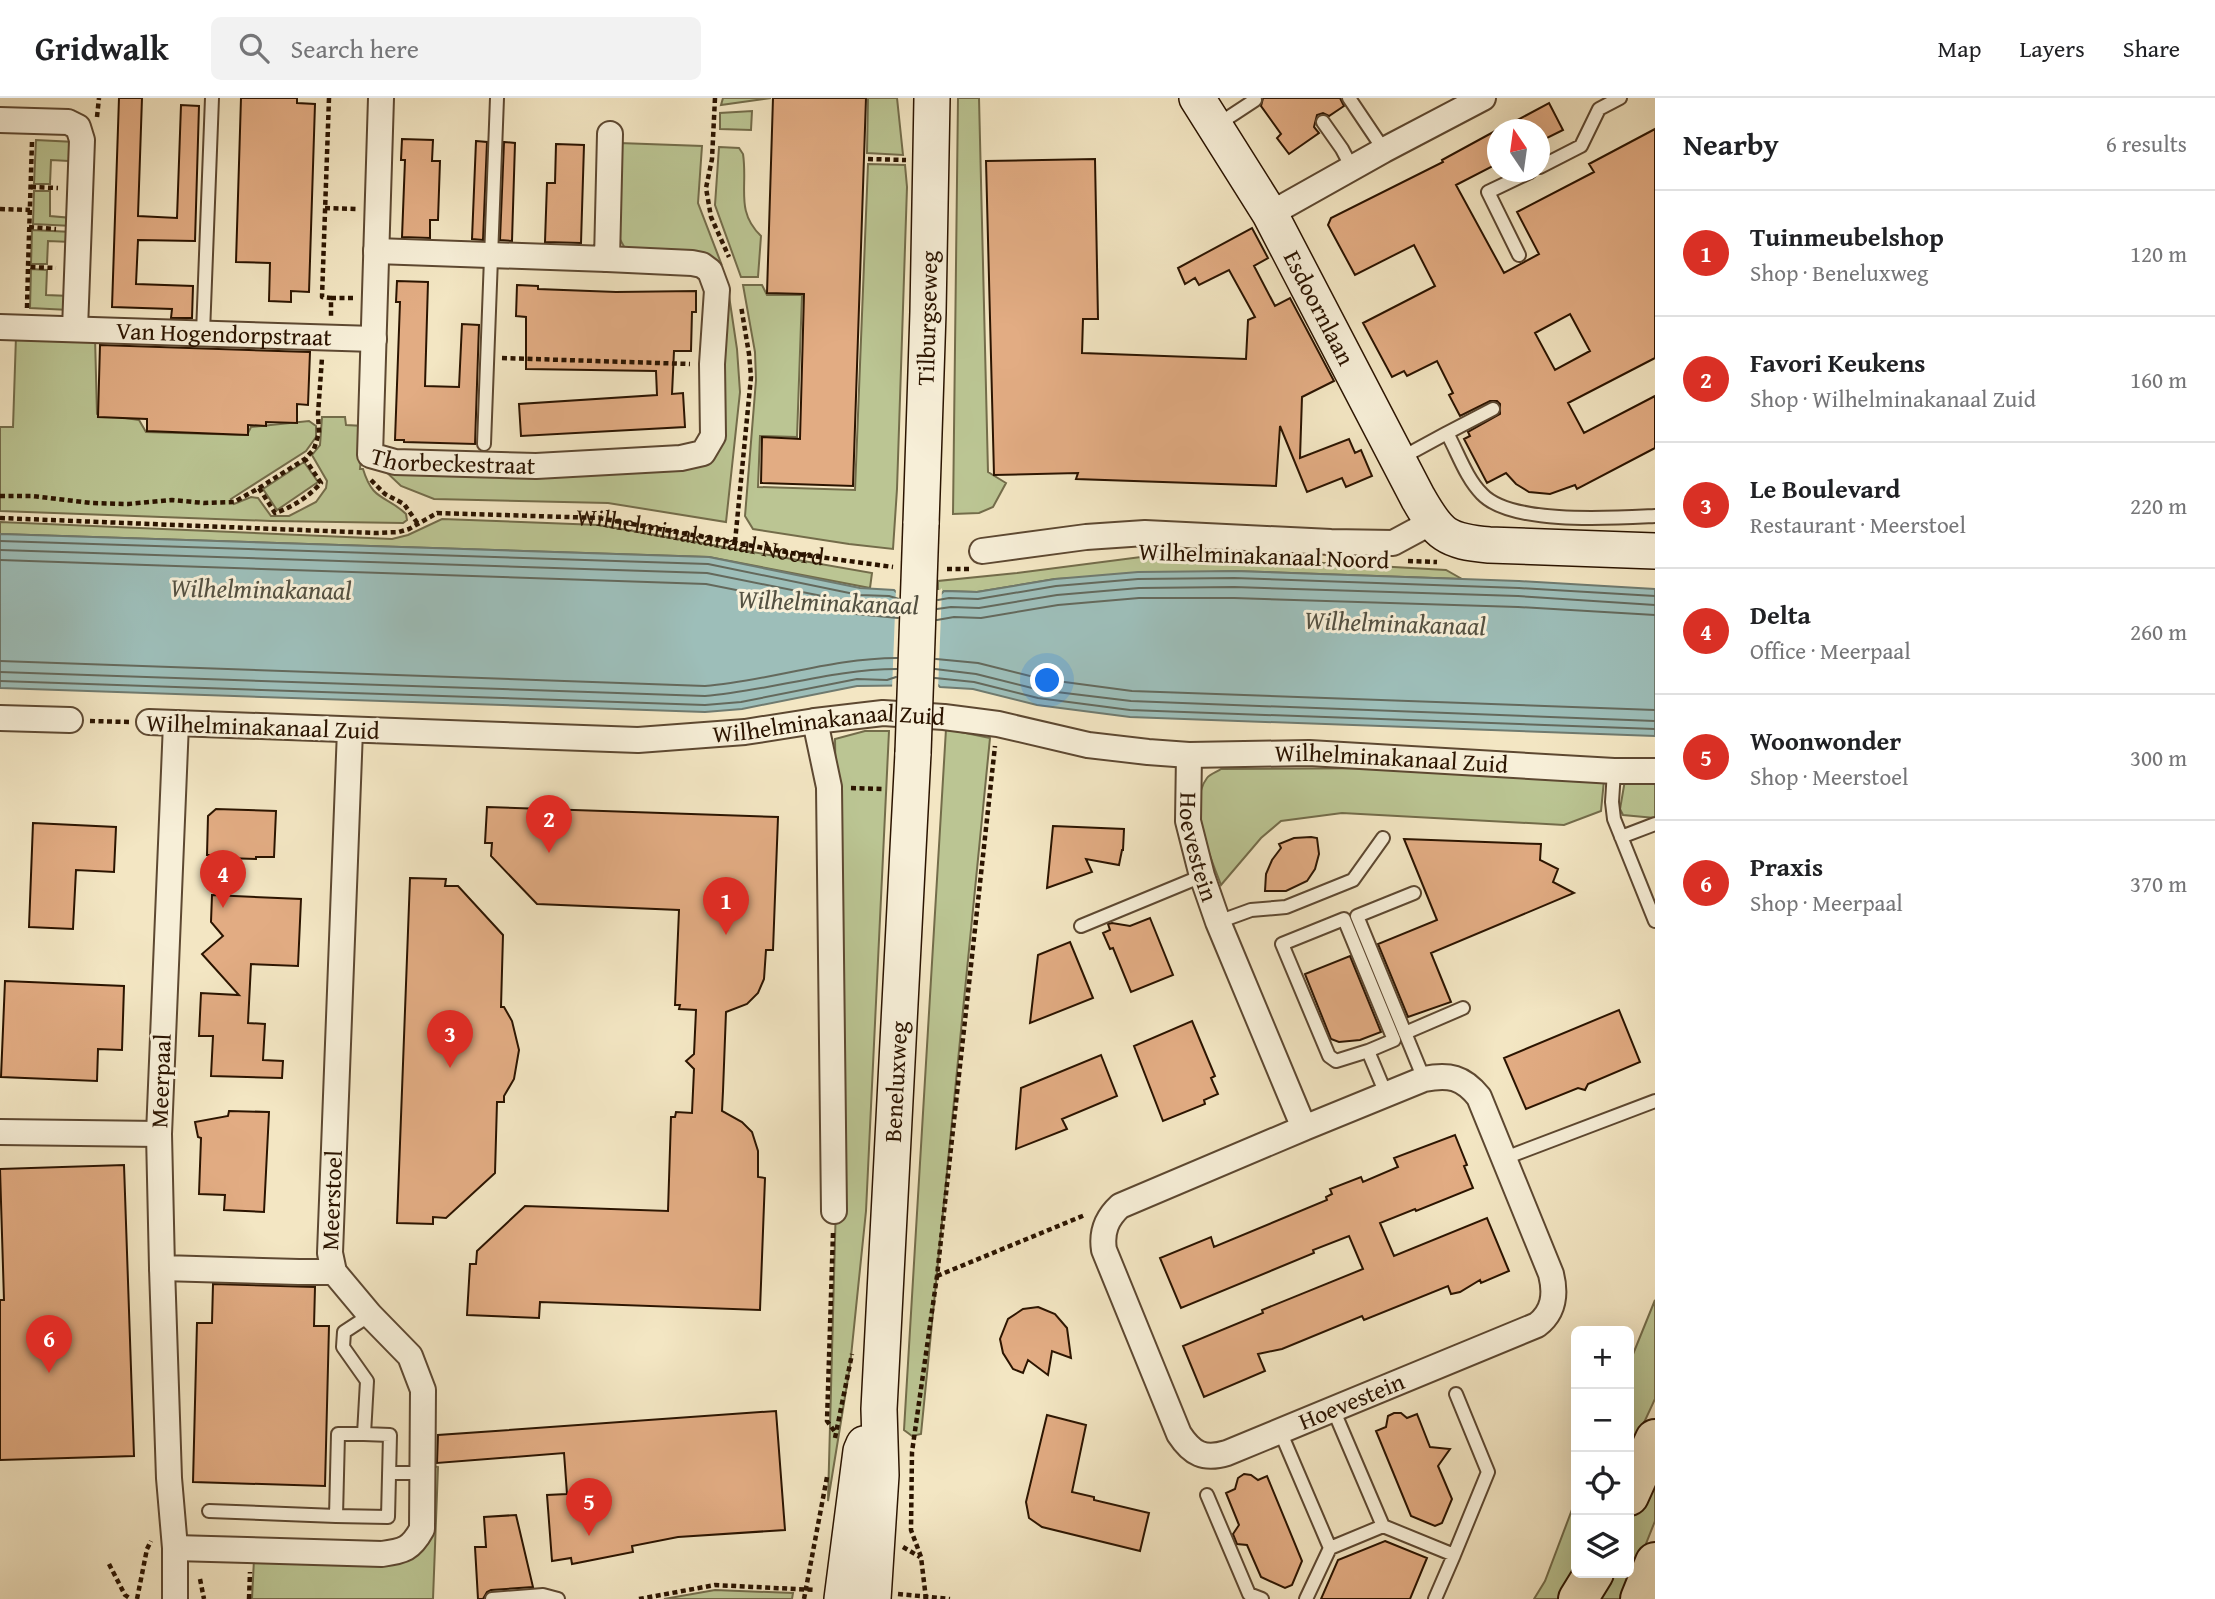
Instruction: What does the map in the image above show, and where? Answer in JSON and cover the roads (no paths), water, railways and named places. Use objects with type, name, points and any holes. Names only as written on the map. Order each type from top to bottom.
[{"type":"highway","points":[[1634,1485],[1655,1439]]},
{"type":"highway","points":[[1640,1599],[1655,1562]]},
{"type":"highway","points":[[1578,1599],[1591,1578]]},
{"type":"main road","name":"Tilburgseweg","points":[[913,753],[931,103]]},
{"type":"main road","name":"Esdoornlaan","points":[[1206,112],[1270,214],[1432,522]]},
{"type":"main road","points":[[1432,522],[1443,534],[1464,543],[1655,551]]},
{"type":"main road","name":"Beneluxweg","points":[[873,1599],[881,1475],[878,1409],[913,753]]},
{"type":"main road","name":"Beneluxweg","points":[[842,1599],[862,1451],[878,1409]]},
{"type":"street","name":"Thorbeckestraat","points":[[381,98],[370,456],[395,462],[536,467],[692,457],[703,453],[713,436],[712,365],[717,289],[710,271],[702,265],[692,263],[607,259]]},
{"type":"street","points":[[1270,214],[1483,98]]},
{"type":"street","points":[[0,120],[68,122],[78,127],[82,140],[75,329]]},
{"type":"street","points":[[376,251],[607,259],[610,134]]},
{"type":"street","name":"Van Hogendorpstraat","points":[[0,327],[374,339]]},
{"type":"street","name":"Wilhelminakanaal Noord","points":[[982,560],[1086,537],[1145,533],[1331,542],[1393,542],[1432,522]]},
{"type":"street","name":"Wilhelminakanaal Zuid","points":[[149,722],[638,740],[745,732],[883,713],[998,724],[1088,745],[1189,755],[1309,753],[1614,771],[1655,771]]},
{"type":"street","points":[[0,718],[70,720]]},
{"type":"street","points":[[815,721],[829,787],[834,1211]]},
{"type":"street","name":"Meerpaal","points":[[176,723],[159,1134],[170,1502],[187,1549]]},
{"type":"street","name":"Meerstoel","points":[[187,1549],[382,1554],[401,1552],[414,1544],[422,1529],[423,1390],[410,1356],[370,1315],[334,1272],[330,1253],[350,730]]},
{"type":"street","name":"Hoevestein","points":[[1189,755],[1188,821],[1202,876],[1218,922],[1304,1128]]},
{"type":"street","name":"Hoevestein","points":[[1439,1076],[1454,1078],[1469,1085],[1479,1097],[1505,1158],[1551,1274],[1554,1298],[1545,1318],[1536,1325],[1215,1457],[1195,1452],[1187,1447],[1179,1434],[1104,1250],[1102,1242],[1105,1224],[1120,1206],[1304,1128],[1424,1079],[1439,1076]]},
{"type":"street","points":[[0,1132],[159,1134]]},
{"type":"street","points":[[162,1268],[334,1272]]},
{"type":"street","points":[[175,1599],[187,1549]]},
{"type":"lane","points":[[203,333],[212,98]]},
{"type":"lane","points":[[485,444],[497,98]]},
{"type":"lane","points":[[1349,98],[1384,150]]},
{"type":"lane","points":[[1550,162],[1581,146],[1598,109],[1620,98]]},
{"type":"lane","points":[[1206,112],[1255,100]]},
{"type":"lane","points":[[1324,122],[1352,168]]},
{"type":"lane","points":[[1510,182],[1489,192],[1519,255]]},
{"type":"lane","points":[[1399,459],[1493,409]]},
{"type":"lane","points":[[1447,433],[1482,495],[1500,506],[1525,514],[1569,517],[1655,516]]},
{"type":"lane","points":[[1614,771],[1614,819],[1655,921]]},
{"type":"lane","points":[[1621,837],[1655,824]]},
{"type":"lane","points":[[1218,922],[1251,909],[1286,907],[1353,880],[1383,838]]},
{"type":"lane","points":[[1081,926],[1202,876]]},
{"type":"lane","points":[[1414,892],[1357,916],[1424,1079]]},
{"type":"lane","points":[[1344,919],[1394,1040],[1368,1051],[1342,1061],[1336,1061],[1329,1056],[1282,944],[1344,919]]},
{"type":"lane","points":[[1405,1033],[1463,1009]]},
{"type":"lane","points":[[1368,1051],[1386,1094]]},
{"type":"lane","points":[[1505,1158],[1655,1101]]},
{"type":"lane","points":[[364,1434],[367,1381],[343,1347],[344,1332],[370,1315]]},
{"type":"lane","points":[[1435,1599],[1489,1472],[1456,1394]]},
{"type":"lane","points":[[1333,1409],[1383,1526],[1454,1555]]},
{"type":"lane","points":[[1280,1431],[1330,1548]]},
{"type":"lane","points":[[209,1511],[336,1516],[388,1517],[390,1435],[338,1434],[336,1516]]},
{"type":"lane","points":[[389,1473],[423,1480]]},
{"type":"lane","points":[[1207,1495],[1249,1594],[1262,1599]]},
{"type":"lane","points":[[1306,1599],[1330,1548],[1383,1526]]},
{"type":"lane","points":[[492,1599],[543,1595],[558,1599]]},
{"type":"water","name":"Wilhelminakanaal","points":[[0,534],[709,557],[860,588],[941,594],[944,591],[977,592],[1055,579],[1138,572],[1234,571],[1519,581],[1655,589],[1655,736],[1130,717],[1037,705],[973,689],[938,685],[857,686],[742,709],[705,712],[0,688]]},
{"type":"place","name":"Favori Keukens","points":[[549,853]]},
{"type":"place","name":"Delta","points":[[223,908]]},
{"type":"place","name":"Tuinmeubelshop","points":[[726,935]]},
{"type":"place","name":"Le Boulevard","points":[[450,1068]]},
{"type":"place","name":"Praxis","points":[[49,1373]]},
{"type":"place","name":"Woonwonder","points":[[589,1536]]}]
